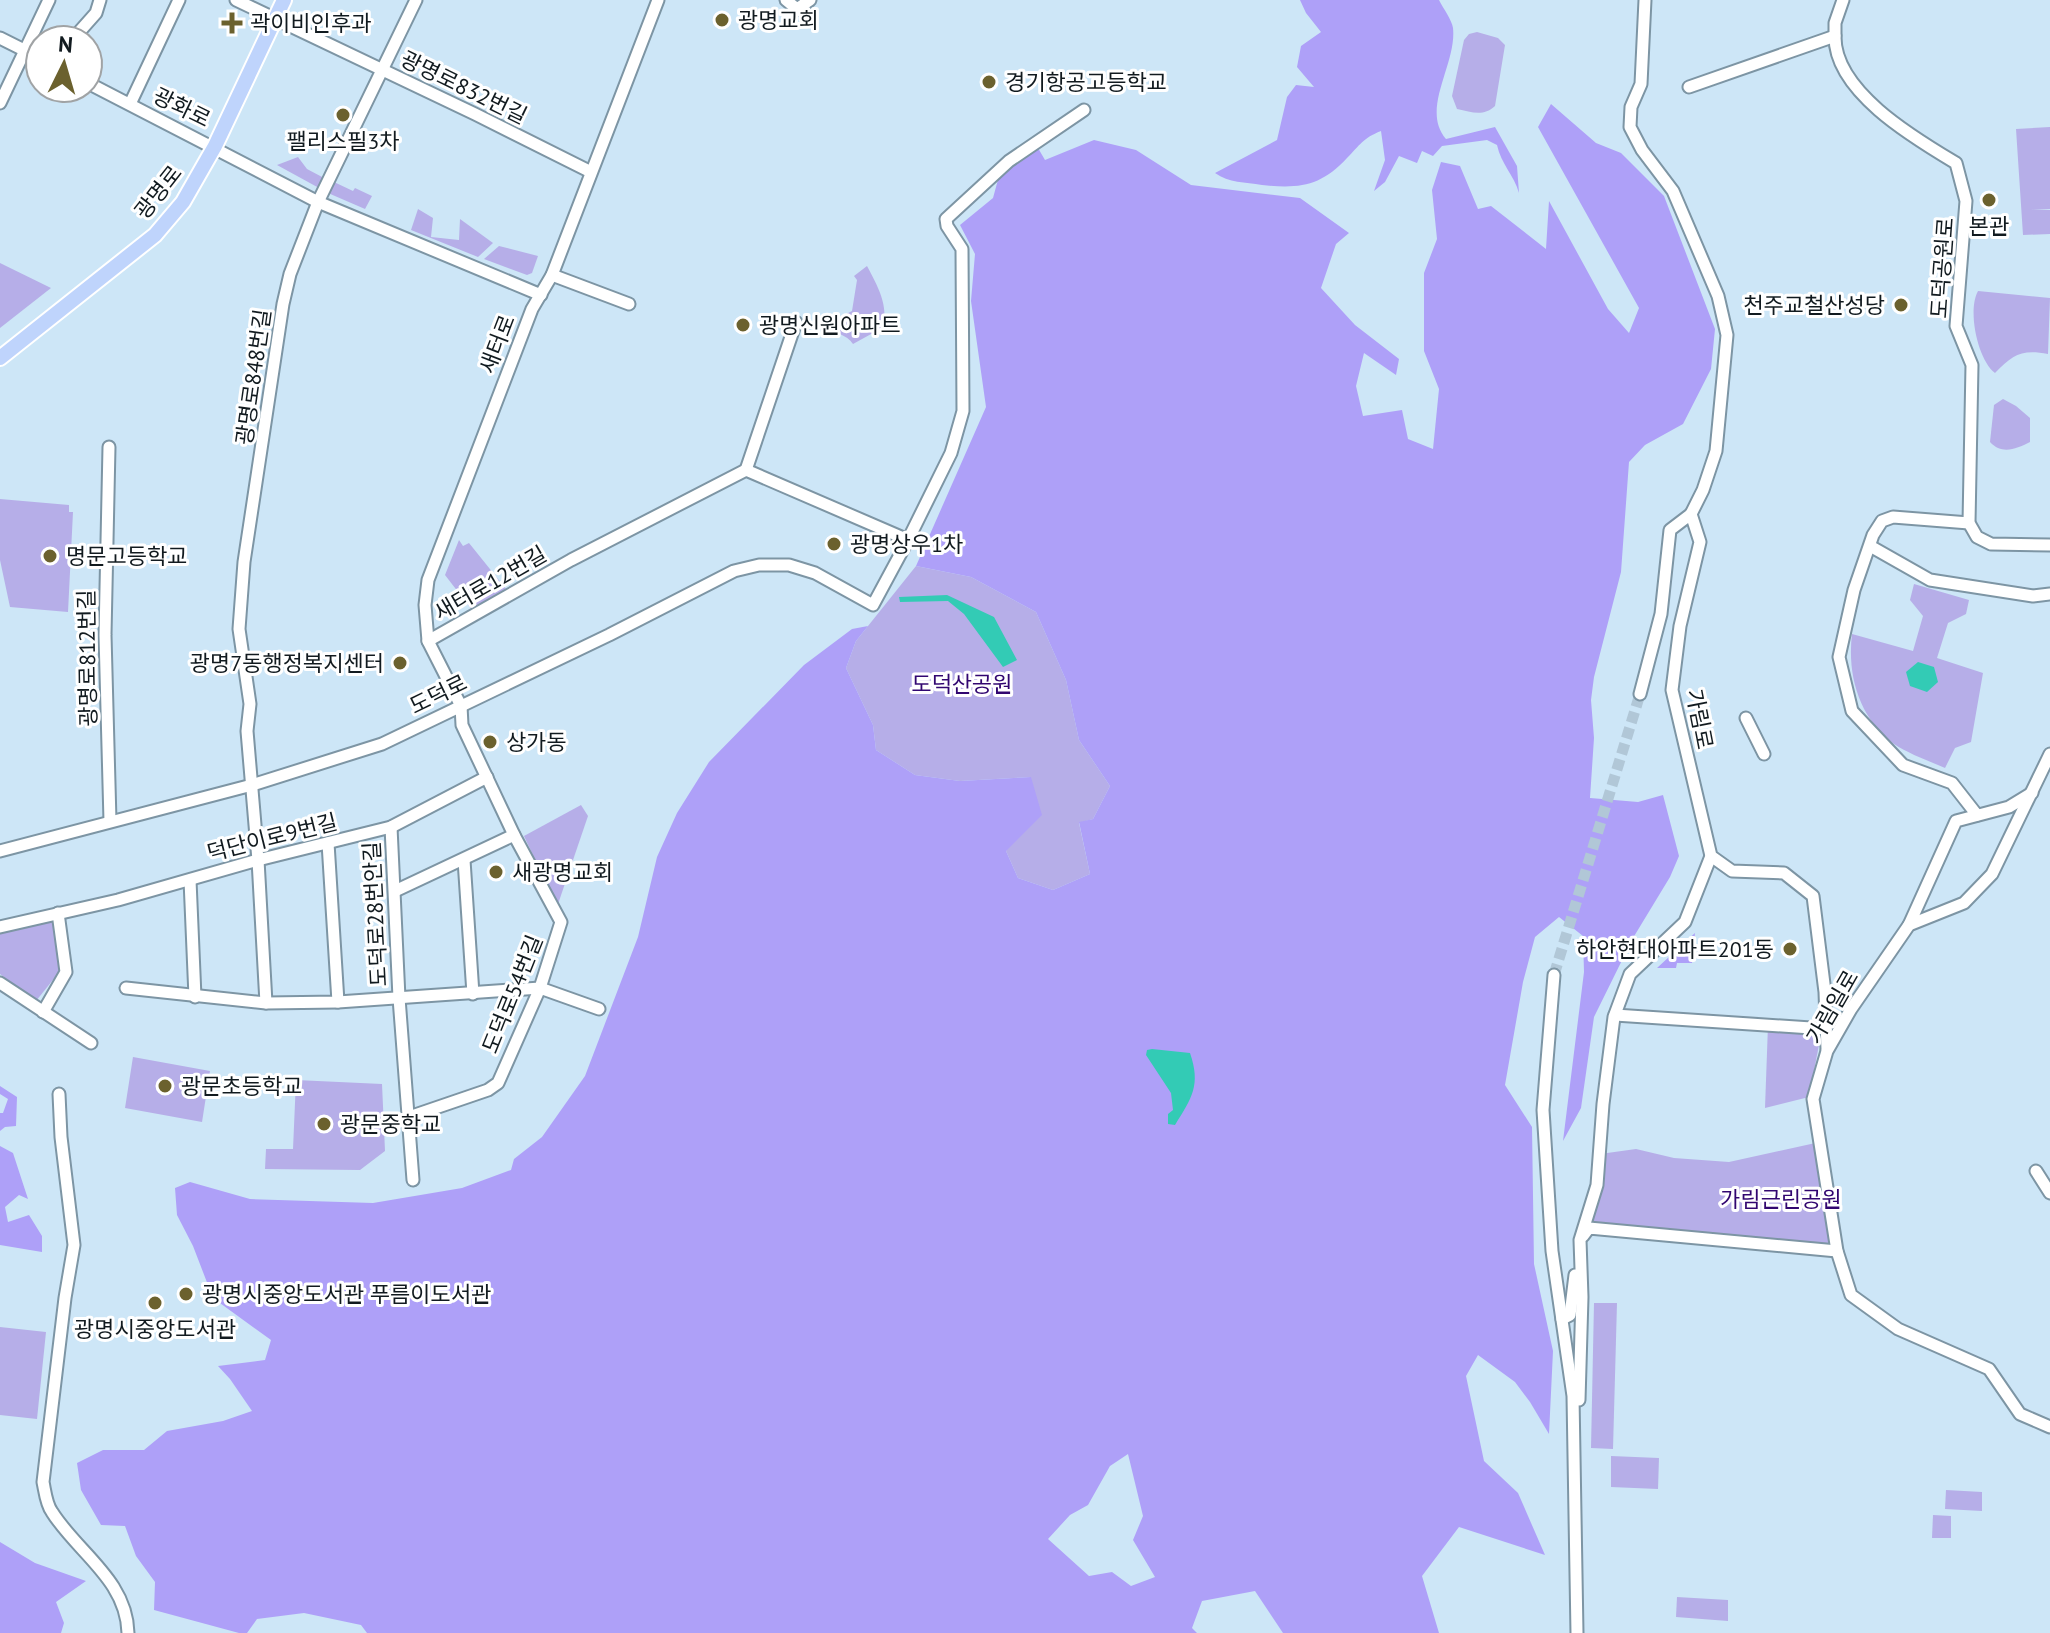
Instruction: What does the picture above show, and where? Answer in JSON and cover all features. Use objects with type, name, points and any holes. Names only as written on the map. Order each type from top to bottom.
[{"type":"main road","name":"광명로","points":[[0,358],[155,235],[183,202],[215,146],[284,0]]},
{"type":"street","points":[[37,24],[49,0]]},
{"type":"street","points":[[86,24],[96,13],[100,0]]},
{"type":"street","name":"광화로","points":[[130,104],[179,0]]},
{"type":"street","name":"광명로832번길","points":[[236,0],[591,172]]},
{"type":"street","name":"광명로848번길","points":[[266,1003],[247,731],[250,704],[239,629],[240,598],[283,304],[290,274],[318,202],[416,0]]},
{"type":"street","name":"새터로","points":[[461,706],[428,641],[425,605],[434,561],[532,309],[552,275],[658,0]]},
{"type":"street","points":[[786,0],[797,9],[810,0]]},
{"type":"street","points":[[1640,694],[1661,614],[1670,530],[1691,514],[1716,451],[1727,335],[1718,296],[1673,191],[1642,150],[1630,127],[1631,107],[1641,84],[1645,0]]},
{"type":"street","points":[[1689,87],[1835,36],[1835,23],[1843,0]]},
{"type":"street","name":"도덕공원로","points":[[1835,36],[1835,47],[1850,78],[1870,103],[1915,138],[1956,163],[1966,201],[1956,326],[1972,365],[1969,523]]},
{"type":"street","points":[[0,38],[24,50]]},
{"type":"street","points":[[0,103],[24,52]]},
{"type":"street","name":"광화로","points":[[104,91],[318,202],[541,295]]},
{"type":"street","points":[[796,322],[746,470],[908,540],[951,453],[963,411],[962,249],[947,226],[946,219],[1009,161],[1084,110]]},
{"type":"street","points":[[552,275],[629,304]]},
{"type":"street","name":"광명로812번길","points":[[109,447],[105,635],[110,821]]},
{"type":"street","name":"새터로12번길","points":[[428,641],[571,560],[746,470]]},
{"type":"street","name":"가림로","points":[[1691,514],[1700,542],[1680,626],[1672,690],[1711,856]]},
{"type":"street","points":[[2032,793],[2009,807],[1977,815],[1952,783],[1903,765],[1852,711],[1839,657],[1854,590],[1882,521],[1893,517],[1969,523],[1977,537],[1991,544],[2050,545]]},
{"type":"street","name":"도덕로","points":[[0,851],[252,785],[382,744],[734,571],[759,565],[789,565],[815,573],[873,605],[908,540]]},
{"type":"street","points":[[1870,546],[1930,580],[2031,595],[2050,594]]},
{"type":"street","name":"도덕로54번길","points":[[409,1117],[488,1090],[498,1083],[540,988],[561,922],[514,835],[462,725],[461,706]]},
{"type":"street","points":[[1746,718],[1764,754]]},
{"type":"street","points":[[1909,925],[1964,903],[1992,874],[2050,754]]},
{"type":"street","name":"덕단이로9번길","points":[[0,927],[391,827],[487,777]]},
{"type":"street","name":"가림일로","points":[[1977,815],[1956,821],[1909,925],[1851,1009],[1827,1051],[1813,1099],[1837,1251],[1851,1295],[1898,1329],[1989,1369],[2020,1414],[2050,1427]]},
{"type":"street","name":"도덕로28번안길","points":[[391,827],[399,998],[413,1180]]},
{"type":"street","points":[[395,891],[514,835]]},
{"type":"street","name":"도덕로28번안길","points":[[328,843],[338,1002]]},
{"type":"street","points":[[1562,1319],[1570,1315],[1580,1240],[1597,1185],[1603,1104],[1615,1015],[1630,974],[1685,922],[1711,856],[1732,871],[1784,873],[1813,896],[1825,992],[1827,1051]]},
{"type":"street","points":[[464,860],[473,994]]},
{"type":"street","points":[[190,880],[195,997]]},
{"type":"street","points":[[43,1012],[66,972],[58,913]]},
{"type":"street","points":[[1554,975],[1543,1110],[1552,1251],[1573,1396],[1577,1633]]},
{"type":"street","points":[[0,983],[91,1043]]},
{"type":"street","name":"도덕로28번안길","points":[[126,988],[266,1003],[338,1002],[540,988],[599,1009]]},
{"type":"street","points":[[1615,1015],[1826,1029]]},
{"type":"street","points":[[59,1094],[74,1245],[43,1482],[50,1510],[108,1576],[123,1610],[128,1633]]},
{"type":"street","points":[[2036,1171],[2050,1193]]},
{"type":"street","points":[[1574,1441],[1580,1388],[1580,1240],[1589,1228],[1837,1251]]},
{"type":"green space","points":[[1477,32],[1498,38],[1505,45],[1495,106],[1477,113],[1457,109],[1452,96],[1464,40],[1469,34]]},
{"type":"green space","points":[[2050,127],[2050,209],[2031,210],[2050,210],[2050,234],[2023,235],[2016,129]]},
{"type":"green space","points":[[298,157],[307,169],[324,178],[319,188],[277,165]]},
{"type":"green space","points":[[334,182],[372,196],[365,209],[328,193]]},
{"type":"green space","points":[[418,209],[433,218],[431,237],[459,240],[460,219],[493,243],[478,257],[411,230]]},
{"type":"green space","points":[[499,246],[538,256],[532,273],[527,275],[484,259]]},
{"type":"green space","points":[[0,263],[51,288],[0,328]]},
{"type":"green space","points":[[867,266],[881,296],[884,320],[882,328],[853,344],[827,324],[852,311],[857,280],[854,276]]},
{"type":"green space","points":[[1978,291],[2050,298],[2048,354],[2031,352],[2018,355],[1995,373],[1984,358],[1976,335],[1974,310]]},
{"type":"green space","points":[[2003,399],[2030,418],[2030,442],[2009,450],[1990,442],[1994,405]]},
{"type":"green space","points":[[0,499],[69,505],[69,512],[73,512],[68,612],[10,607],[0,560]]},
{"type":"green space","points":[[459,540],[463,546],[469,543],[506,589],[472,610],[445,575]]},
{"type":"green space","name":"도덕산공원","points":[[916,566],[971,577],[1036,612],[1066,680],[1079,740],[1110,786],[1093,819],[1079,823],[1090,874],[1053,890],[1018,878],[1006,851],[1031,777],[960,781],[915,775],[876,750],[873,725],[846,668],[856,641]]},
{"type":"green space","points":[[1914,584],[1969,600],[1966,614],[1948,623],[1937,658],[1983,673],[1971,742],[1955,748],[1945,768],[1900,748],[1882,733],[1864,709],[1854,680],[1852,634],[1913,651],[1923,616],[1910,600]]},
{"type":"green space","points":[[581,805],[588,816],[557,907],[524,836]]},
{"type":"green space","points":[[55,919],[60,971],[36,1001],[0,974],[0,933]]},
{"type":"green space","points":[[1768,1025],[1822,1029],[1809,1097],[1765,1108]]},
{"type":"green space","points":[[133,1057],[210,1071],[202,1122],[125,1108]]},
{"type":"green space","points":[[296,1080],[382,1084],[385,1151],[360,1170],[265,1169],[266,1149],[293,1149]]},
{"type":"green space","name":"가림근린공원","points":[[1820,1142],[1837,1251],[1589,1228],[1600,1154],[1636,1149],[1674,1158],[1729,1162]]},
{"type":"green space","points":[[1594,1303],[1617,1303],[1613,1449],[1591,1448]]},
{"type":"green space","points":[[0,1327],[46,1332],[37,1419],[0,1415]]},
{"type":"green space","points":[[1611,1456],[1659,1458],[1658,1489],[1611,1487]]},
{"type":"green space","points":[[1946,1490],[1982,1492],[1982,1511],[1945,1509]]},
{"type":"green space","points":[[1933,1515],[1951,1516],[1951,1538],[1932,1538]]},
{"type":"green space","points":[[1677,1597],[1728,1600],[1728,1621],[1676,1617]]},
{"type":"shaded area","points":[[1300,0],[1439,0],[1453,28],[1453,42],[1438,100],[1439,127],[1446,139],[1495,127],[1517,166],[1519,193],[1497,145],[1487,140],[1442,146],[1433,156],[1422,151],[1417,163],[1399,156],[1385,182],[1374,191],[1385,160],[1381,131],[1366,139],[1328,175],[1309,184],[1262,185],[1232,180],[1215,173],[1277,140],[1287,97],[1296,85],[1314,87],[1297,67],[1301,46],[1321,32]]},
{"type":"shaded area","points":[[1551,104],[1596,143],[1621,153],[1664,196],[1715,329],[1711,369],[1683,424],[1645,445],[1629,462],[1621,572],[1591,700],[1594,738],[1590,798],[1638,802],[1663,795],[1679,856],[1594,1017],[1581,1108],[1563,1141],[1584,972],[1583,936],[1559,917],[1535,937],[1523,982],[1505,1085],[1532,1127],[1534,1264],[1553,1351],[1549,1434],[1515,1382],[1478,1355],[1466,1376],[1484,1461],[1518,1493],[1545,1555],[1459,1527],[1422,1576],[1439,1633],[1283,1633],[1255,1591],[1202,1601],[1192,1628],[1197,1633],[367,1633],[361,1625],[304,1613],[257,1619],[247,1633],[239,1633],[154,1610],[155,1582],[136,1556],[125,1526],[101,1525],[81,1490],[77,1463],[103,1450],[144,1450],[167,1431],[223,1421],[252,1411],[218,1366],[265,1360],[271,1340],[213,1298],[177,1215],[175,1188],[190,1182],[250,1199],[373,1203],[462,1188],[511,1170],[514,1159],[542,1137],[585,1076],[638,937],[657,857],[677,813],[709,762],[804,665],[852,629],[868,626],[856,641],[846,668],[873,725],[876,750],[915,775],[960,781],[1031,777],[1042,815],[1006,851],[1018,878],[1053,890],[1090,874],[1079,822],[1093,819],[1110,786],[1079,740],[1066,680],[1036,612],[971,577],[916,566],[986,407],[971,301],[975,254],[960,225],[993,198],[999,176],[1038,148],[1045,160],[1094,140],[1136,150],[1191,185],[1300,198],[1349,233],[1336,244],[1321,288],[1355,325],[1399,359],[1396,375],[1364,353],[1356,386],[1363,416],[1402,410],[1408,439],[1433,449],[1439,389],[1424,351],[1424,273],[1437,239],[1432,190],[1441,162],[1460,166],[1478,209],[1491,206],[1546,249],[1549,201],[1608,309],[1629,333],[1639,308],[1538,127]],"holes":[[[1128,1454],[1143,1516],[1133,1540],[1155,1577],[1131,1586],[1112,1572],[1089,1576],[1048,1539],[1070,1515],[1088,1505],[1110,1466]]]},
{"type":"shaded area","points":[[947,595],[994,617],[1017,660],[1003,667],[964,614],[948,601],[900,602],[899,597]]},
{"type":"shaded area","points":[[1918,662],[1934,667],[1938,682],[1927,692],[1910,686],[1906,672]]},
{"type":"shaded area","points":[[1695,933],[1692,963],[1677,963],[1676,968],[1657,968]]},
{"type":"shaded area","points":[[1147,1050],[1190,1053],[1195,1083],[1175,1125],[1168,1124],[1168,1114],[1173,1110],[1171,1093],[1146,1055]]},
{"type":"shaded area","points":[[0,1086],[17,1097],[16,1126],[0,1131],[0,1113],[3,1113],[8,1099],[0,1094]]},
{"type":"shaded area","points":[[0,1146],[13,1153],[28,1199],[19,1195],[5,1207],[8,1222],[29,1215],[42,1236],[42,1252],[0,1245]]},
{"type":"shaded area","points":[[0,1542],[35,1563],[86,1581],[56,1602],[64,1623],[61,1633],[0,1633]]},
{"type":"tunnel","points":[[1554,975],[1640,694]]},
{"type":"place","name":"광명교회","points":[[722,20]]},
{"type":"place","name":"곽이비인후과","points":[[232,23]]},
{"type":"place","name":"경기항공고등학교","points":[[989,82]]},
{"type":"place","name":"팰리스필3차","points":[[343,115]]},
{"type":"place","name":"본관","points":[[1989,200]]},
{"type":"place","name":"천주교철산성당","points":[[1901,305]]},
{"type":"place","name":"광명신원아파트","points":[[743,325]]},
{"type":"place","name":"광명상우1차","points":[[834,544]]},
{"type":"place","name":"명문고등학교","points":[[50,556]]},
{"type":"place","name":"광명7동행정복지센터","points":[[400,663]]},
{"type":"place","name":"상가동","points":[[490,742]]},
{"type":"place","name":"새광명교회","points":[[496,872]]},
{"type":"place","name":"하안현대아파트201동","points":[[1790,949]]},
{"type":"place","name":"광문초등학교","points":[[165,1086]]},
{"type":"place","name":"광문중학교","points":[[324,1124]]},
{"type":"place","name":"광명시중앙도서관 푸름이도서관","points":[[186,1294]]},
{"type":"place","name":"광명시중앙도서관","points":[[155,1303]]}]
